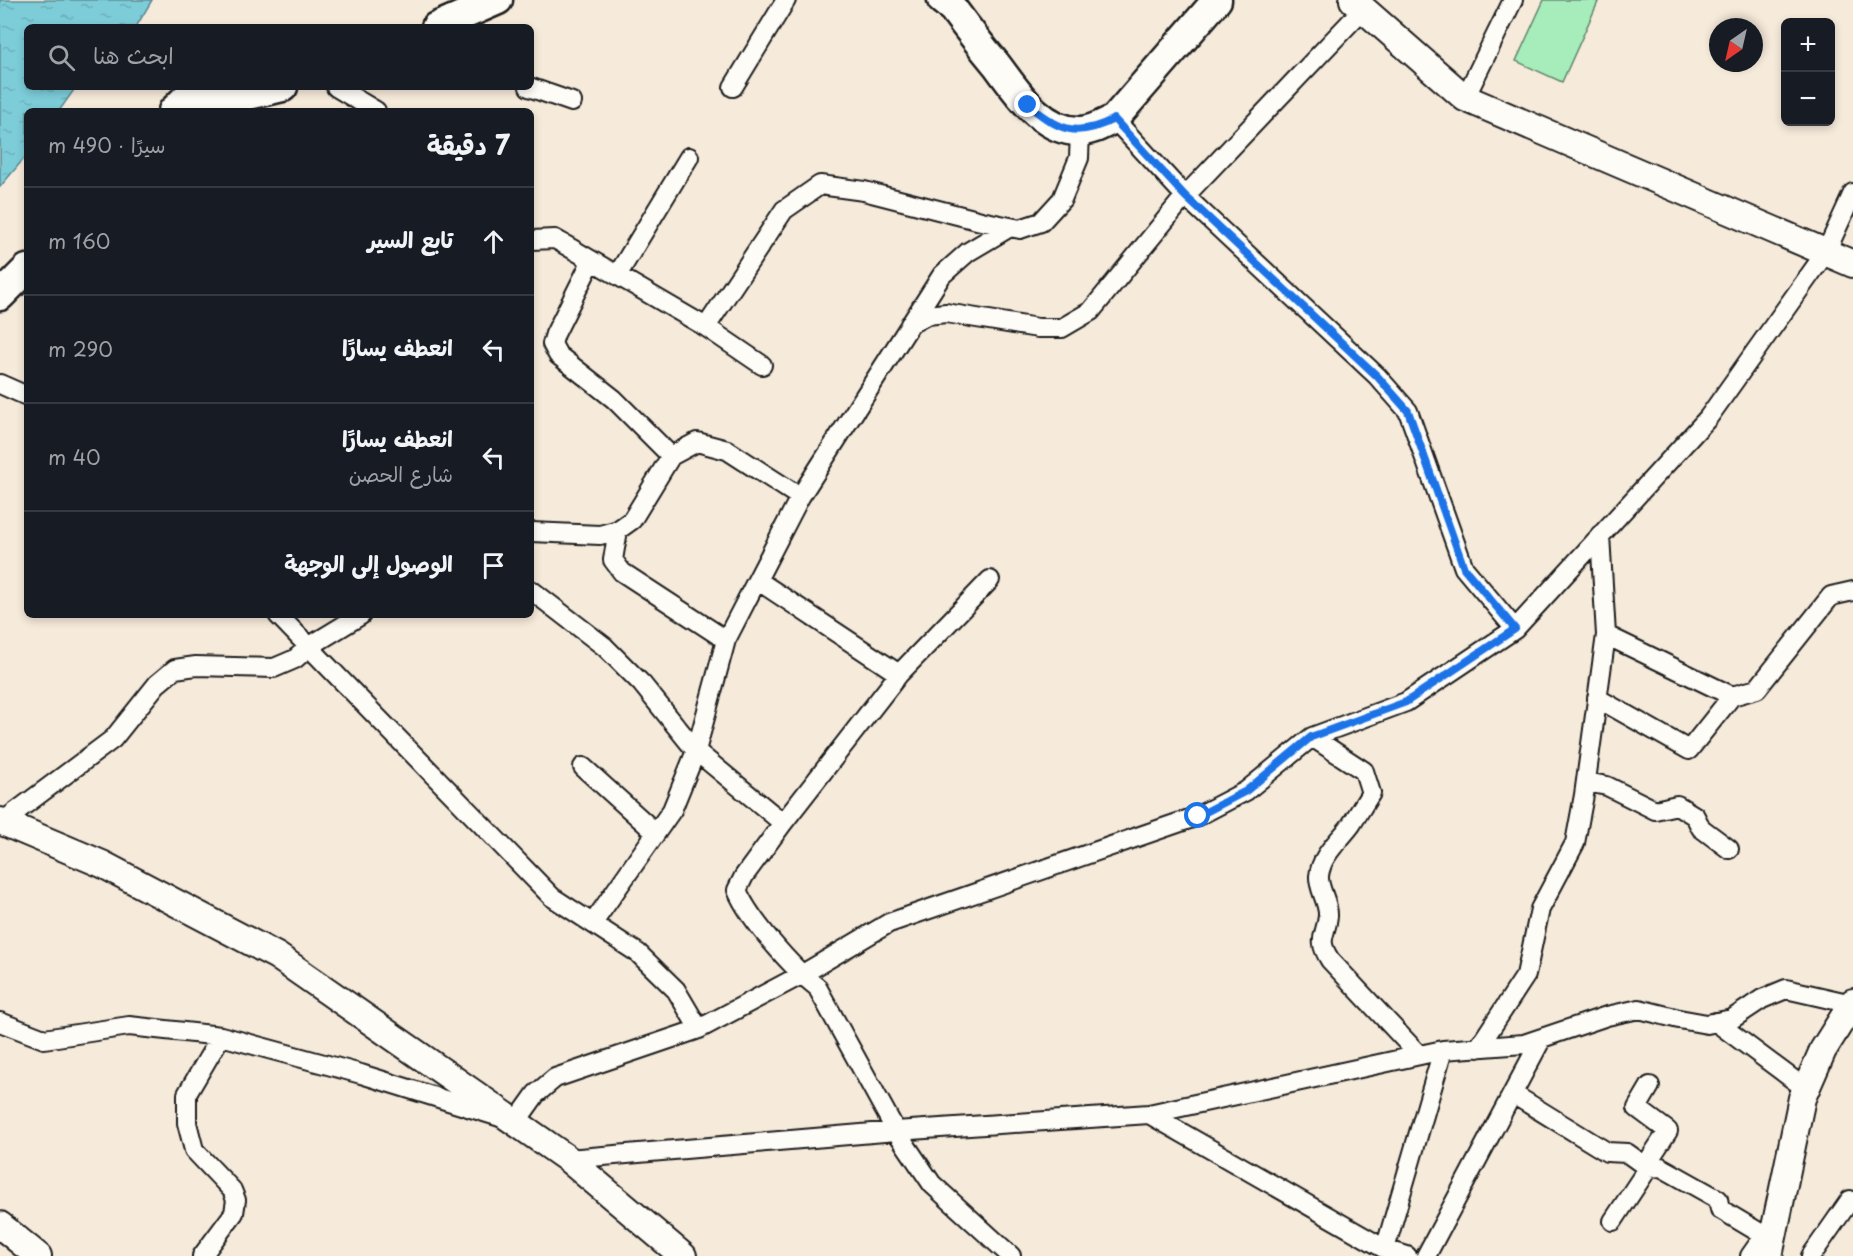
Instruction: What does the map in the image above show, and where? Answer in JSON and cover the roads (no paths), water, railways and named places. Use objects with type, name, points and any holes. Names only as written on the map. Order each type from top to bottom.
[{"type":"main road","points":[[444,24],[498,0]]},
{"type":"main road","points":[[952,3],[1028,105],[1047,121],[1065,129],[1080,131],[1097,127],[1114,119],[1217,0]]},
{"type":"main road","points":[[182,103],[245,96],[270,90]]},
{"type":"main road","points":[[0,296],[24,271]]},
{"type":"street","points":[[733,87],[786,0]]},
{"type":"street","points":[[1465,98],[1513,0]]},
{"type":"street","points":[[910,324],[927,315],[946,313],[1038,328],[1062,328],[1091,311],[1185,196],[1358,4],[1465,98],[1853,264]]},
{"type":"street","points":[[534,89],[572,102]]},
{"type":"street","points":[[341,90],[371,108]]},
{"type":"street","points":[[182,103],[207,108]]},
{"type":"street","points":[[1114,119],[1185,196],[1377,376],[1408,411],[1464,568],[1515,629]]},
{"type":"street","points":[[706,327],[784,210],[820,185],[864,191],[1020,229],[1041,222],[1062,199],[1079,158],[1080,131]]},
{"type":"street","points":[[618,274],[689,156]]},
{"type":"street","points":[[516,1122],[537,1094],[555,1078],[699,1029],[801,975],[889,923],[1198,816],[1246,791],[1311,737],[1406,702],[1515,629],[1708,418],[1826,252],[1853,193]]},
{"type":"street","points":[[593,923],[672,810],[696,751],[726,640],[800,497],[942,275],[968,252],[1010,227]]},
{"type":"street","points":[[534,240],[555,239],[706,327],[762,365]]},
{"type":"street","points":[[591,262],[555,333],[552,344],[558,355],[614,399],[671,456]]},
{"type":"street","points":[[0,384],[24,395]]},
{"type":"street","points":[[534,532],[600,535],[618,530],[632,520],[671,456],[697,442],[727,450],[800,497]]},
{"type":"street","points":[[618,530],[613,560],[622,572],[726,640]]},
{"type":"street","points":[[1478,1048],[1526,975],[1540,909],[1575,843],[1586,782],[1606,635],[1600,535]]},
{"type":"street","points":[[757,580],[899,674]]},
{"type":"street","points":[[990,580],[899,674],[783,823],[744,876],[737,890],[744,906],[801,975],[817,987],[896,1131],[932,1184],[1011,1256]]},
{"type":"street","points":[[1597,698],[1689,750],[1732,696],[1757,689],[1831,596],[1853,591]]},
{"type":"street","points":[[534,592],[605,647],[642,684],[696,751],[783,823]]},
{"type":"street","points":[[281,618],[552,897],[638,953],[676,990],[699,1029]]},
{"type":"street","points":[[1,821],[112,739],[157,684],[175,669],[196,666],[274,668],[295,659],[310,646],[356,618]]},
{"type":"street","points":[[1606,635],[1732,696]]},
{"type":"street","points":[[1311,737],[1364,771],[1371,793],[1324,858],[1319,876],[1328,916],[1322,935],[1323,949],[1330,960],[1419,1055]]},
{"type":"street","points":[[583,767],[656,832]]},
{"type":"street","points":[[1586,782],[1608,786],[1655,810],[1677,805],[1695,816],[1701,828],[1729,849]]},
{"type":"street","points":[[1,821],[102,864],[277,956],[568,1159],[683,1256]]},
{"type":"street","points":[[568,1159],[896,1131],[1149,1114],[1443,1050],[1524,1044],[1607,1016],[1639,1009],[1707,1024],[1732,1019],[1762,999],[1786,989],[1852,1003],[1823,1050],[1802,1098],[1771,1248]]},
{"type":"street","points":[[0,1022],[44,1039],[129,1026],[221,1036],[361,1074],[516,1122]]},
{"type":"street","points":[[1716,1022],[1806,1089]]},
{"type":"street","points":[[202,1256],[234,1213],[236,1200],[232,1190],[194,1150],[188,1123],[187,1094],[221,1036]]},
{"type":"street","points":[[1426,1256],[1542,1038]]},
{"type":"street","points":[[1385,1249],[1443,1050]]},
{"type":"street","points":[[1613,1221],[1668,1131],[1637,1108],[1650,1086]]},
{"type":"street","points":[[1513,1094],[1607,1152],[1627,1154],[1646,1167],[1660,1167],[1718,1199],[1720,1209],[1771,1248]]},
{"type":"street","points":[[1149,1114],[1385,1249],[1407,1256]]},
{"type":"street","points":[[1811,1256],[1850,1200],[1853,1202]]},
{"type":"street","points":[[0,1225],[38,1256]]},
{"type":"street","points":[[1750,1256],[1757,1246],[1771,1248]]},
{"type":"water","points":[[0,0],[152,0],[138,24],[24,24],[24,90],[74,90],[61,108],[24,108],[24,159],[0,187]]}]
